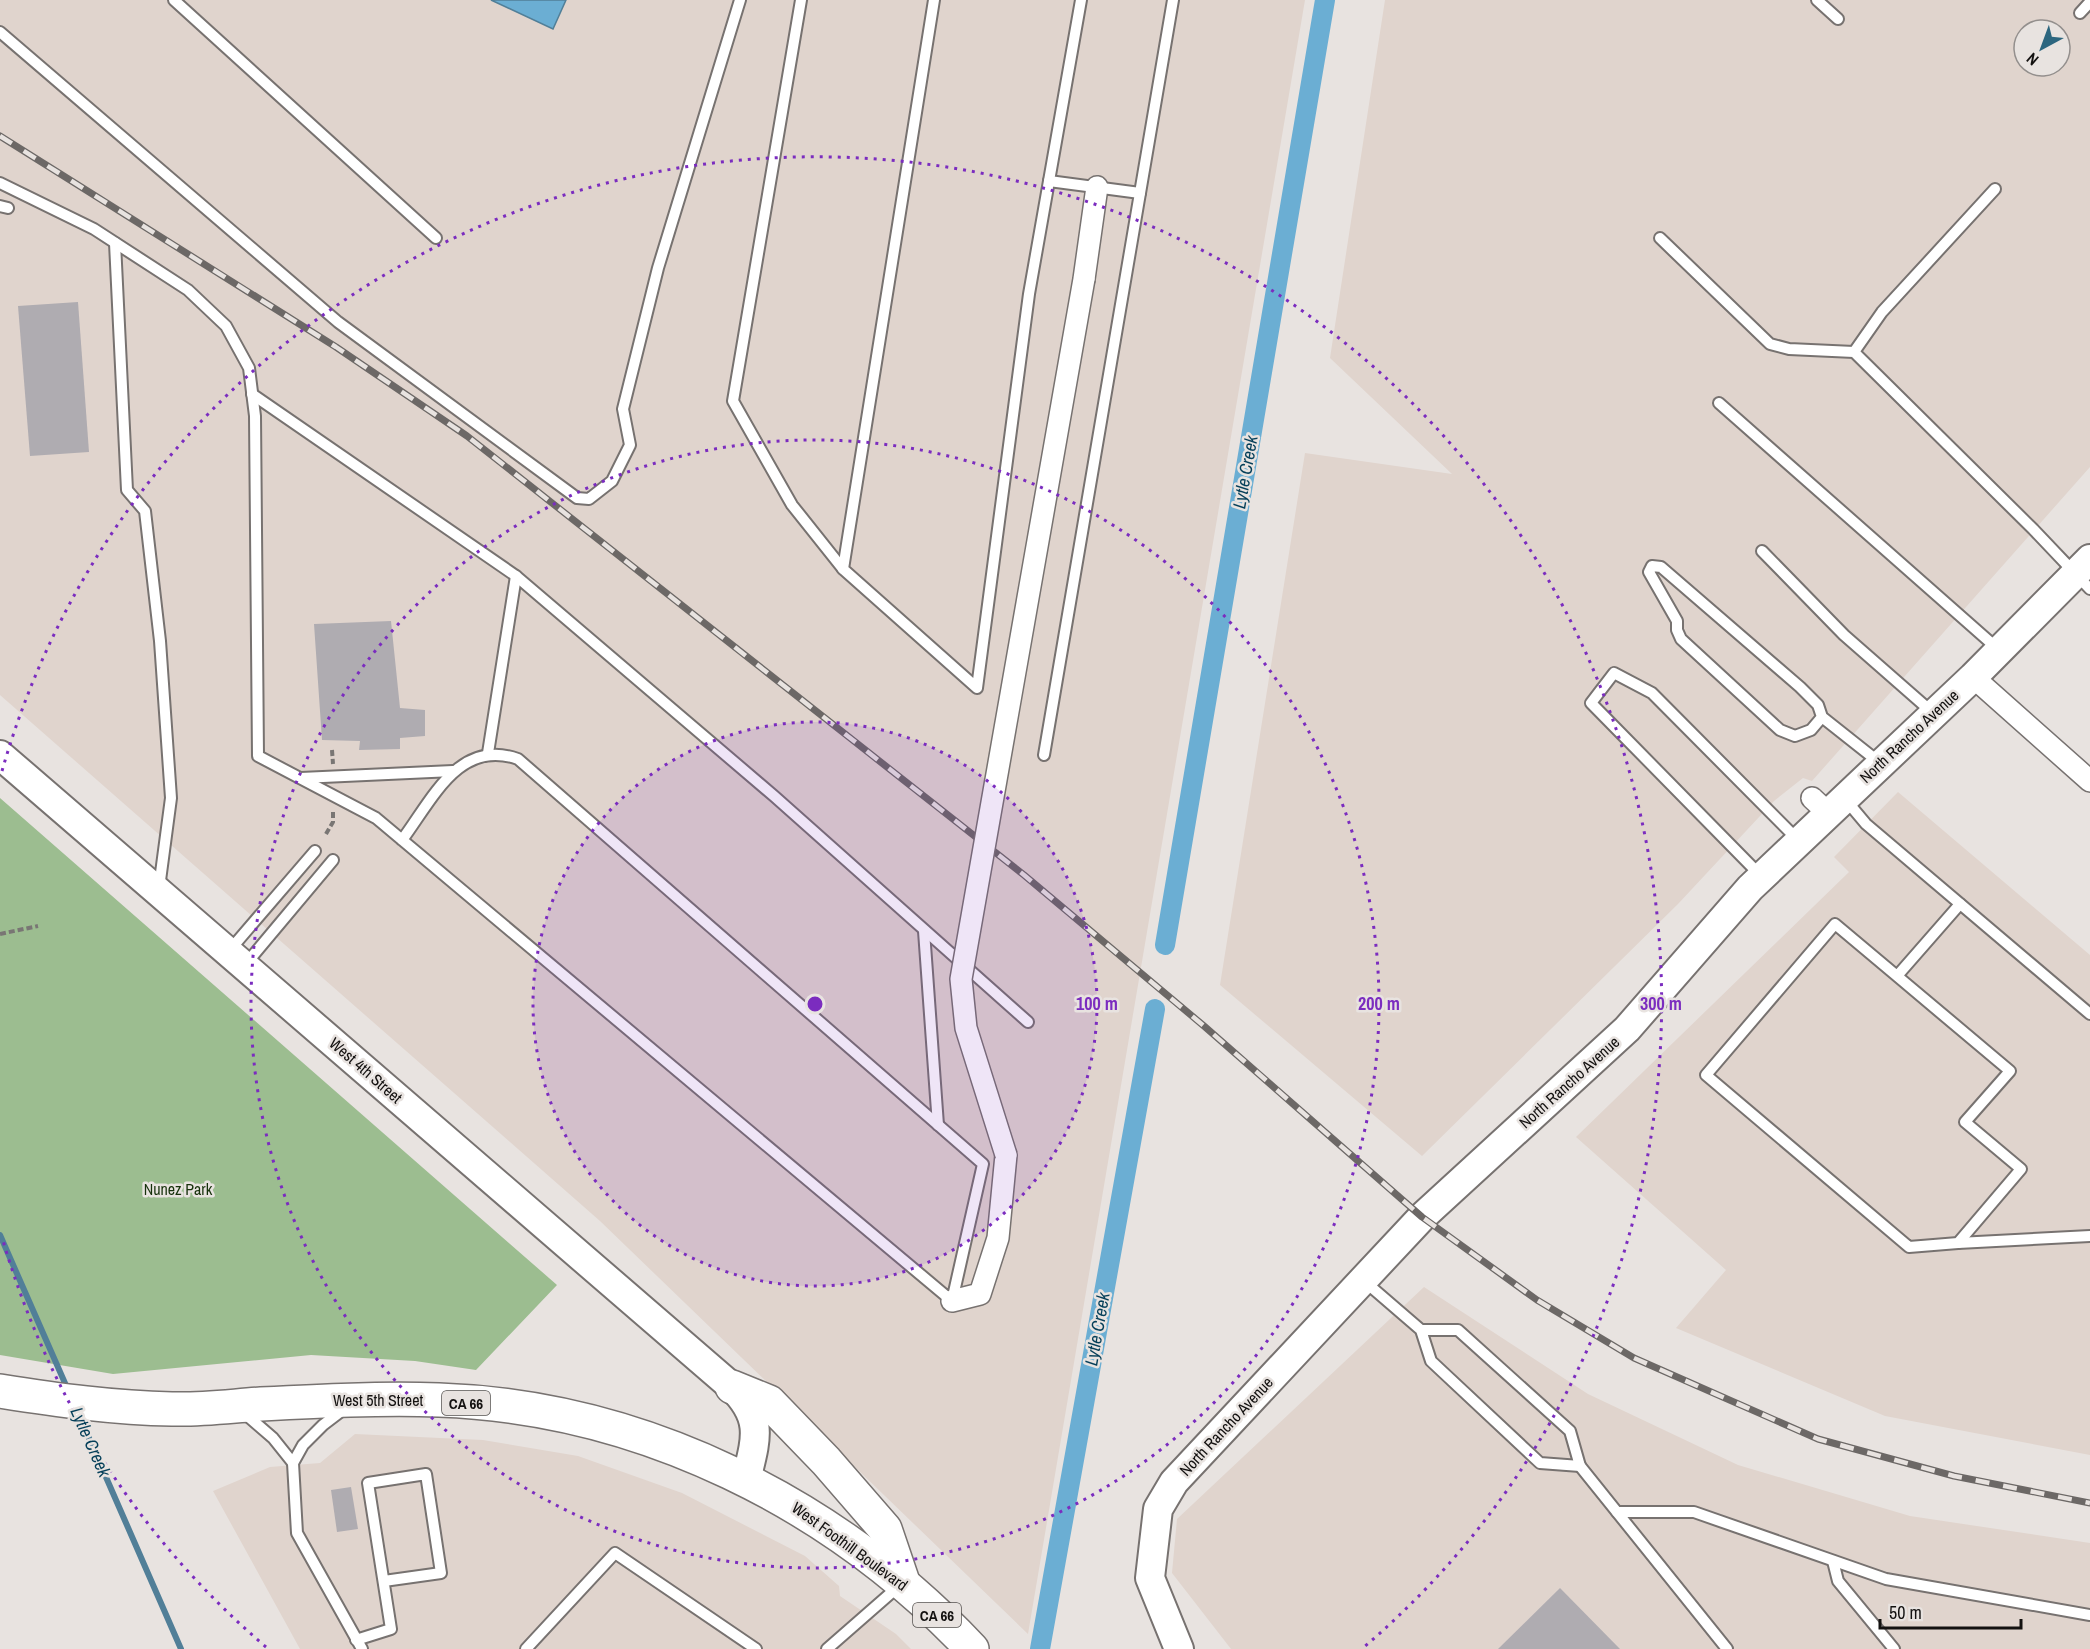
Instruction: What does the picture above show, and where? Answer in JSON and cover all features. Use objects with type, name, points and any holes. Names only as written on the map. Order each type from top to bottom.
[{"type":"main road","points":[[732,1387],[769,1402],[833,1469],[885,1529],[903,1582]]},
{"type":"main road","name":"West 5th Street","points":[[0,1391],[86,1405],[175,1409],[358,1400],[442,1400],[523,1408],[572,1418],[672,1447],[746,1479]]},
{"type":"main road","name":"West Foothill Boulevard","points":[[746,1479],[826,1526],[903,1582],[972,1649]]},
{"type":"street","points":[[952,1301],[980,1294],[999,1238],[1006,1155],[966,1028],[961,979],[1084,279],[1097,187]]},
{"type":"street","name":"North Rancho Avenue","points":[[1179,1649],[1150,1578],[1158,1509],[1182,1474],[1422,1217],[1627,1029],[1762,877],[1799,841],[1828,803],[1880,763],[2085,574]]},
{"type":"street","points":[[1973,677],[2090,781]]},
{"type":"street","name":"West 4th Street","points":[[0,755],[732,1387],[752,1411],[756,1427],[746,1479]]},
{"type":"lane","points":[[174,0],[436,238]]},
{"type":"lane","points":[[0,32],[338,322],[577,498],[589,499],[612,481],[630,445],[623,409],[658,268],[740,0]]},
{"type":"lane","points":[[801,0],[733,401],[792,505],[843,569],[977,688],[1029,294],[1081,0]]},
{"type":"lane","points":[[843,569],[934,0]]},
{"type":"lane","points":[[1044,754],[1173,0]]},
{"type":"lane","points":[[1817,0],[1838,19]]},
{"type":"lane","points":[[2080,13],[2090,2]]},
{"type":"lane","points":[[1049,181],[1140,193]]},
{"type":"lane","points":[[4,184],[94,229],[188,290],[226,326],[249,368],[255,416],[258,756],[376,818],[402,840],[952,1301],[983,1164],[518,759],[502,753],[488,753],[470,759],[453,771],[402,840]]},
{"type":"lane","points":[[1854,352],[1882,312],[1995,189]]},
{"type":"lane","points":[[1660,238],[1770,344],[1789,348],[1854,352],[2033,529],[2085,574]]},
{"type":"lane","points":[[115,243],[127,490],[145,511],[160,641],[171,798],[159,892]]},
{"type":"lane","points":[[252,394],[516,576],[774,796],[1028,1022]]},
{"type":"lane","points":[[1719,403],[2000,650]]},
{"type":"lane","points":[[1762,551],[1844,635],[1933,713]]},
{"type":"lane","points":[[1822,717],[1811,730],[1795,736],[1780,730],[1681,639],[1677,630],[1677,621],[1649,572],[1652,566],[1661,567],[1800,687],[1818,705],[1822,717],[1880,763]]},
{"type":"lane","points":[[488,753],[516,576]]},
{"type":"lane","points":[[1762,877],[1591,703],[1614,673],[1652,693],[1799,841]]},
{"type":"lane","points":[[299,778],[453,771]]},
{"type":"lane","points":[[1828,803],[1866,824],[2090,1014]]},
{"type":"lane","points":[[236,958],[315,851]]},
{"type":"lane","points":[[236,958],[333,860]]},
{"type":"lane","points":[[1897,976],[1960,904]]},
{"type":"lane","points":[[1958,1242],[2021,1169],[1965,1122],[2010,1071],[1835,924],[1706,1075],[1909,1247],[1958,1242],[2090,1236]]},
{"type":"lane","points":[[924,931],[938,1125]]},
{"type":"lane","points":[[1363,1280],[1421,1330],[1431,1361],[1540,1463],[1580,1466]]},
{"type":"lane","points":[[1421,1330],[1458,1330],[1570,1431],[1580,1466],[1728,1649]]},
{"type":"lane","points":[[358,1400],[322,1425],[303,1445],[293,1463],[297,1533],[359,1645],[391,1629],[368,1483],[426,1474],[441,1574],[384,1581]]},
{"type":"lane","points":[[236,1406],[273,1438],[293,1463]]},
{"type":"lane","points":[[1617,1512],[1694,1512],[1886,1579],[2090,1615]]},
{"type":"lane","points":[[526,1649],[615,1553],[756,1649]]},
{"type":"lane","points":[[1833,1561],[1838,1581],[1894,1649]]},
{"type":"lane","points":[[827,1649],[903,1582]]},
{"type":"path","points":[[0,934],[38,926]]},
{"type":"shaded area","points":[[0,0],[1305,0],[1028,1634],[600,1221],[0,695]]},
{"type":"shaded area","points":[[1385,0],[2090,0],[2090,467],[1812,781],[1803,778],[1774,801],[1678,904],[1422,1156],[1220,985],[1305,453],[1452,474],[1330,358]]},
{"type":"shaded area","points":[[1898,792],[2090,955],[2090,1455],[1885,1416],[1676,1328],[1726,1270],[1576,1137],[1849,872],[1834,857]]},
{"type":"shaded area","points":[[1424,1287],[1588,1394],[1738,1465],[1910,1516],[2090,1543],[2090,1649],[1231,1649],[1172,1573],[1177,1519]]},
{"type":"shaded area","points":[[355,1434],[483,1440],[578,1456],[682,1493],[805,1556],[839,1586],[840,1596],[896,1634],[911,1649],[300,1649],[213,1491],[270,1467],[320,1463]]},
{"type":"green space","name":"Nunez Park","points":[[0,798],[557,1285],[476,1370],[415,1361],[311,1355],[113,1374],[0,1355]]},
{"type":"water","points":[[491,0],[566,0],[553,29]]},
{"type":"building","points":[[78,302],[89,452],[30,456],[18,306]]},
{"type":"building","points":[[391,621],[400,708],[425,710],[425,736],[400,738],[400,749],[359,750],[360,741],[322,740],[314,624]]},
{"type":"building","points":[[351,1487],[358,1529],[337,1532],[331,1490]]},
{"type":"building","points":[[1560,1588],[1620,1649],[1498,1649]]},
{"type":"waterway","name":"Lytle Creek","points":[[1165,945],[1325,0]]},
{"type":"waterway","name":"Lytle Creek","points":[[1040,1649],[1155,1009]]},
{"type":"waterway","name":"Lytle Creek","points":[[0,1235],[68,1390]]},
{"type":"waterway","name":"Lytle Creek","points":[[78,1413],[181,1649]]},
{"type":"railway","points":[[0,136],[336,347],[467,436],[1024,875],[1204,1026],[1422,1217],[1537,1300],[1634,1358],[1818,1439],[1954,1476],[2090,1503]]}]
